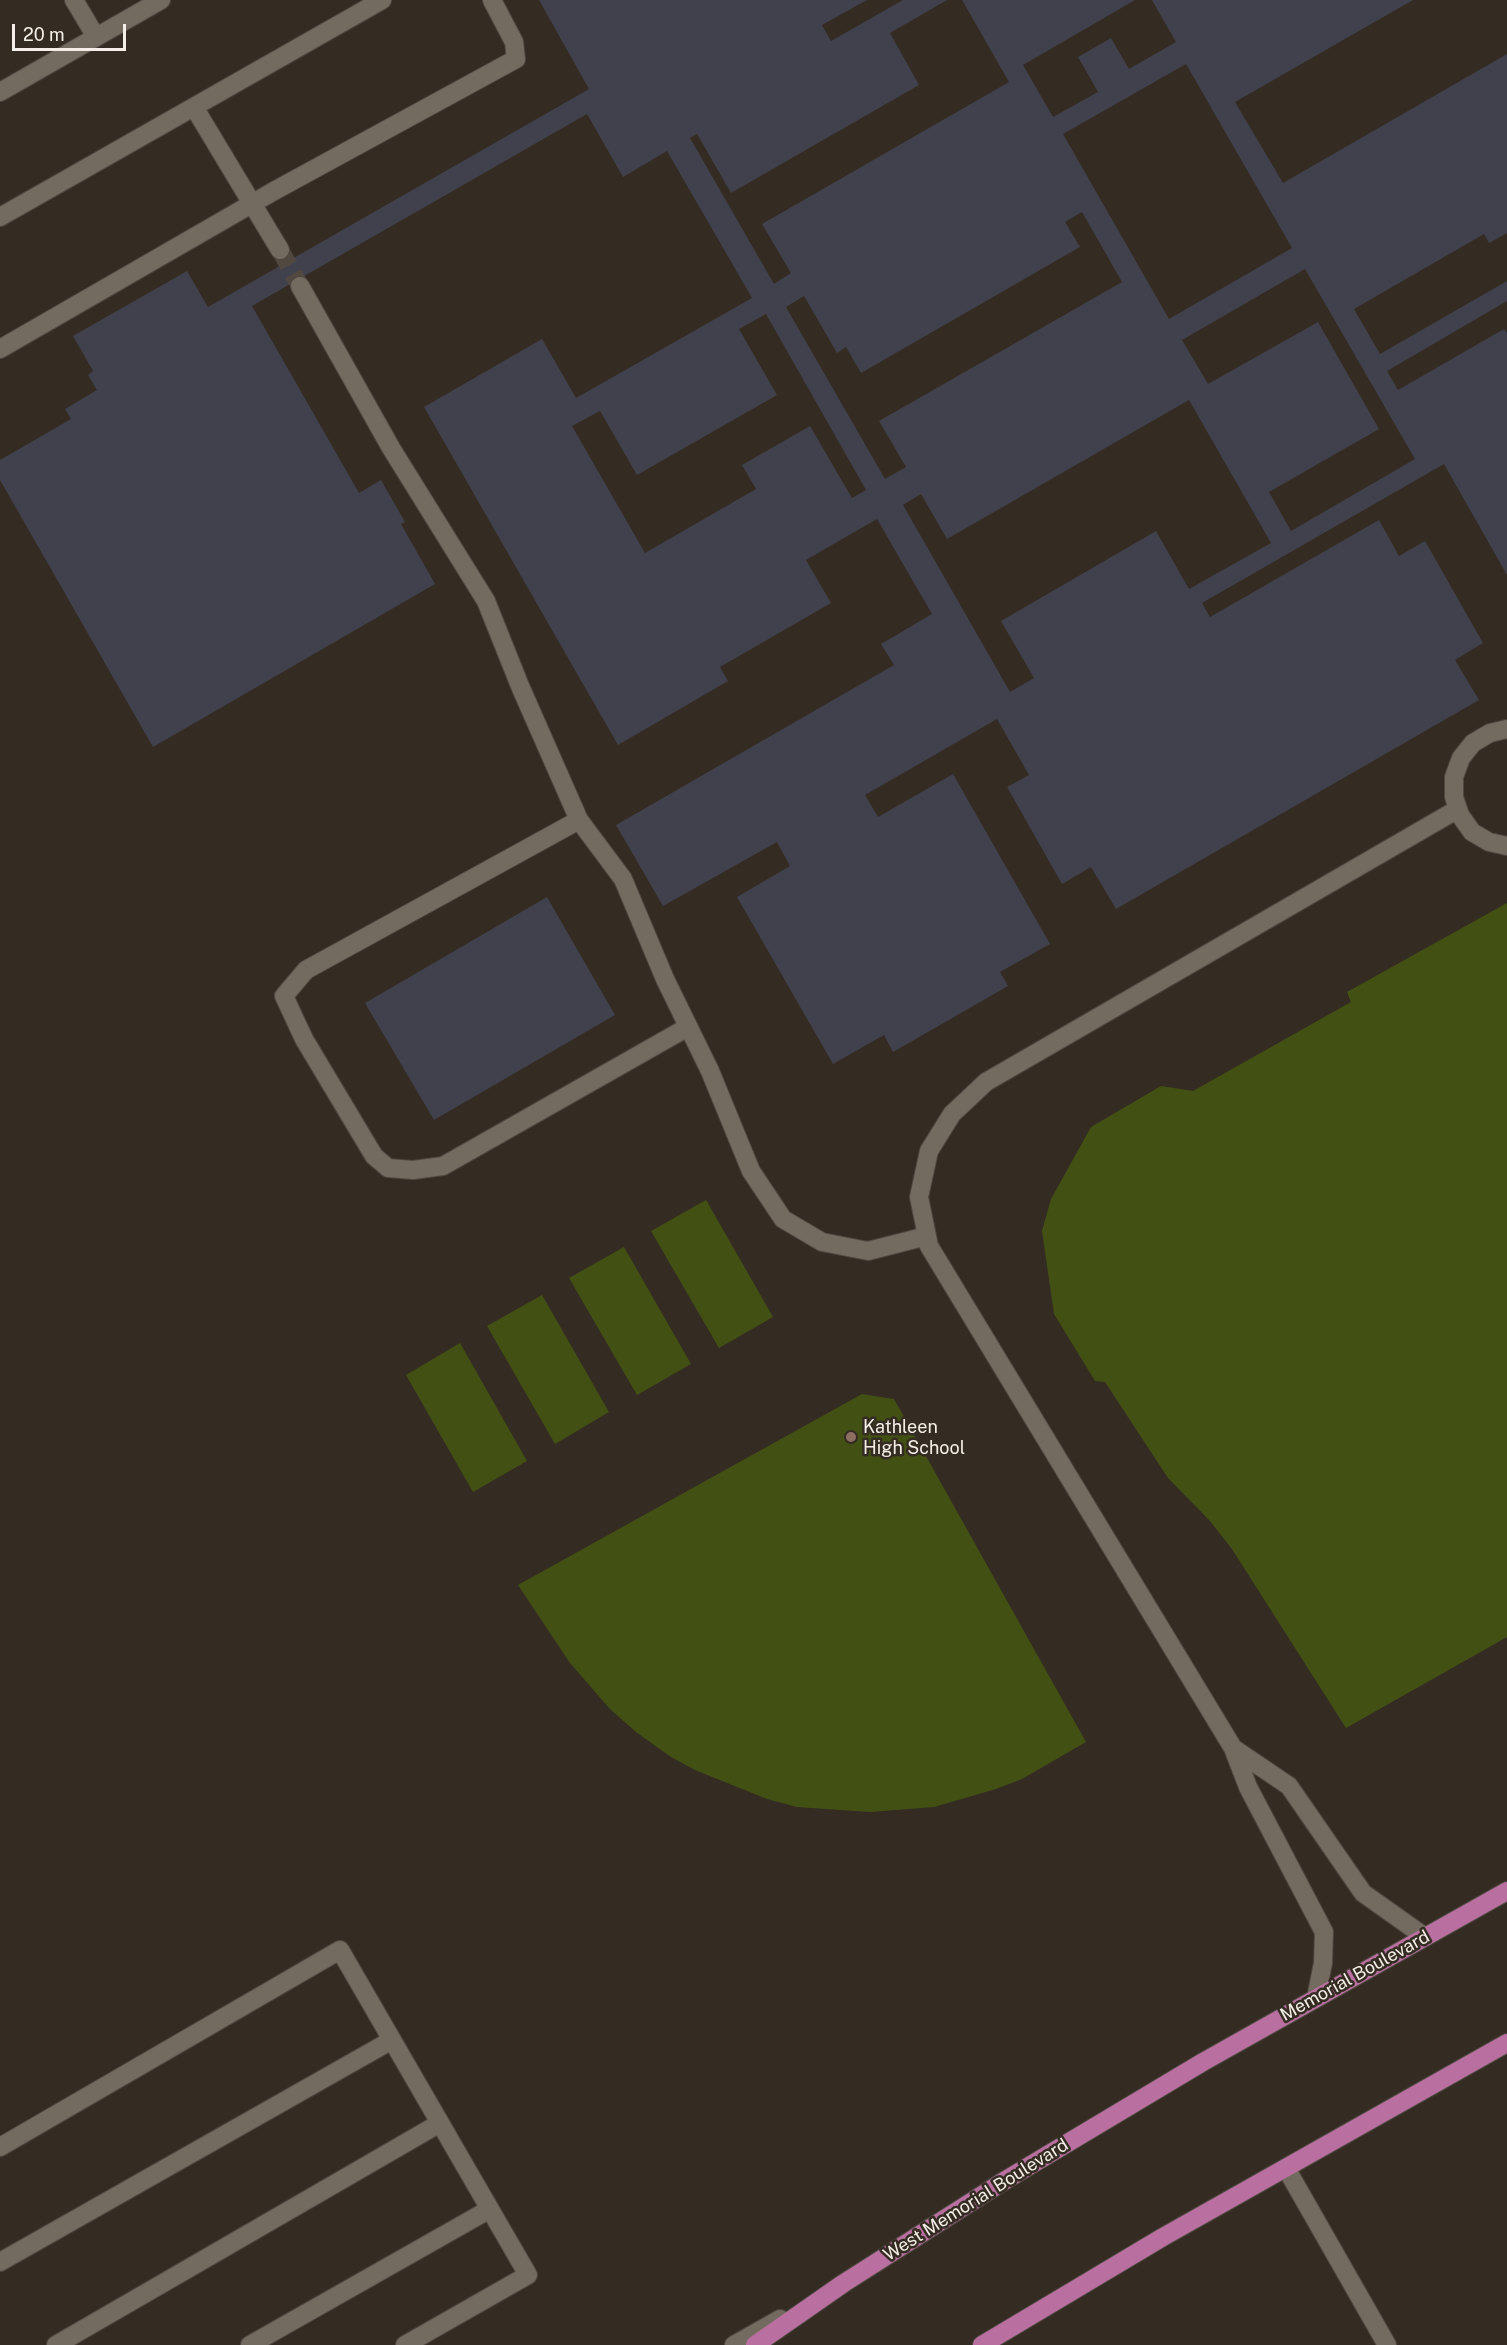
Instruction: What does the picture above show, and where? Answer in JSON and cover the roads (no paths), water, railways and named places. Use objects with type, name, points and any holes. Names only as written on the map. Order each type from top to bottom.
[{"type":"main road","name":"Memorial Boulevard","points":[[1203,2062],[1507,1891]]},
{"type":"main road","points":[[982,2345],[1060,2297],[1507,2043]]},
{"type":"main road","name":"West Memorial Boulevard","points":[[755,2345],[844,2283],[1004,2181],[1203,2062]]},
{"type":"street","points":[[74,0],[96,37]]},
{"type":"street","points":[[0,92],[161,0]]},
{"type":"street","points":[[0,217],[382,0]]},
{"type":"street","points":[[0,350],[253,204],[516,59],[514,42],[492,0]]},
{"type":"street","points":[[194,107],[280,250]]},
{"type":"street","points":[[300,286],[391,448],[486,601],[520,686],[579,820],[623,879],[665,979],[710,1071],[751,1171],[783,1219],[822,1242],[868,1251],[927,1236]]},
{"type":"street","points":[[1507,729],[1490,733],[1473,743],[1461,758],[1454,777],[1454,797],[1460,815],[1472,832],[1489,842],[1507,846]]},
{"type":"street","points":[[1316,1998],[1323,1963],[1324,1932],[1248,1787],[1233,1749],[929,1246],[919,1197],[929,1151],[952,1114],[986,1082],[1458,809]]},
{"type":"street","points":[[579,820],[306,970],[284,996],[304,1039],[374,1156],[388,1168],[413,1170],[443,1166],[688,1027]]},
{"type":"street","points":[[1233,1749],[1289,1786],[1363,1893],[1425,1936]]},
{"type":"street","points":[[0,2147],[340,1950],[528,2275],[405,2345]]},
{"type":"street","points":[[0,2262],[392,2040]]},
{"type":"street","points":[[56,2345],[440,2123]]},
{"type":"street","points":[[1286,2168],[1387,2345]]},
{"type":"street","points":[[250,2345],[490,2209]]},
{"type":"street","points":[[734,2345],[844,2283]]},
{"type":"tunnel","points":[[280,250],[300,286]]},
{"type":"place","name":"Kathleen High School","points":[[851,1437]]}]
